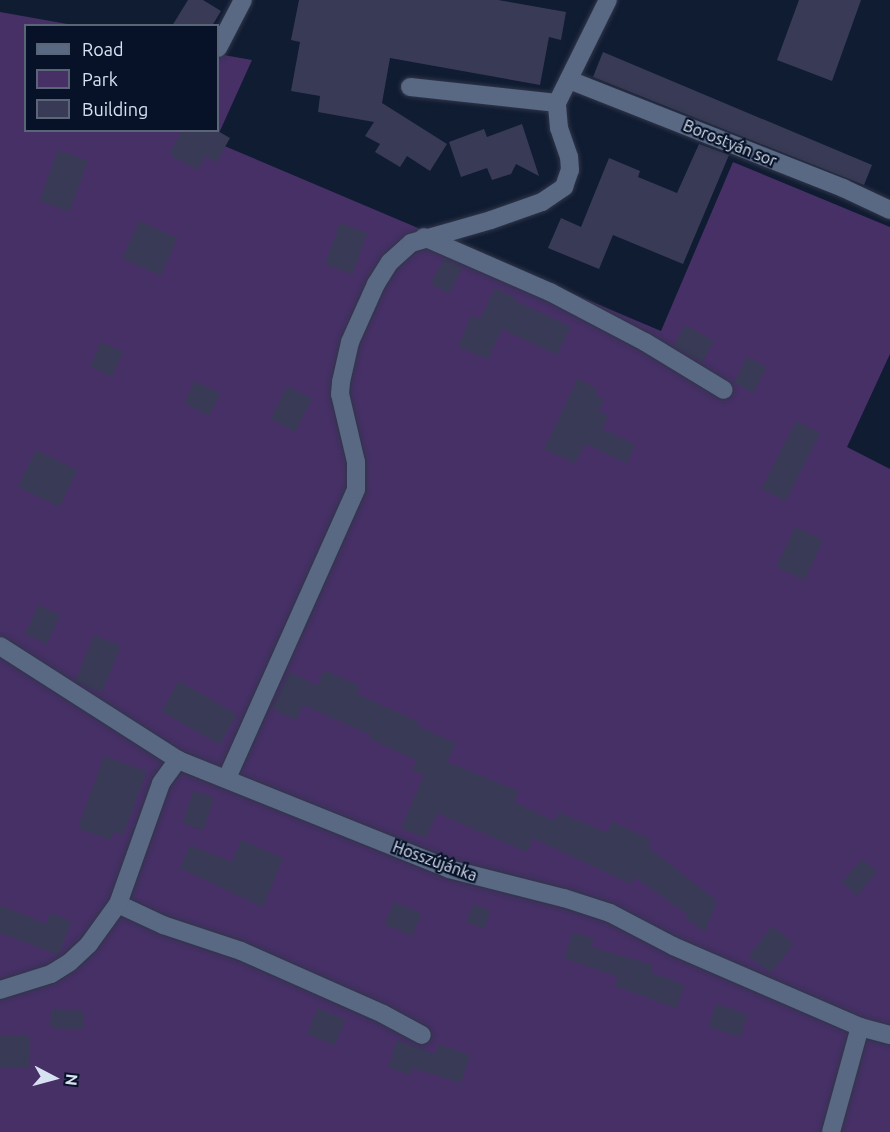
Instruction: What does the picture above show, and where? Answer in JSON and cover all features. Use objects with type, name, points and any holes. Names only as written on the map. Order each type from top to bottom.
[{"type":"street","points":[[219,46],[243,0]]},
{"type":"street","points":[[227,778],[356,489],[356,462],[340,394],[350,342],[376,284],[390,262],[402,249],[424,237],[491,220],[542,202],[564,188],[570,170],[569,157],[558,128],[556,103],[608,0]]},
{"type":"street","name":"Borostyán sor","points":[[569,80],[843,188],[890,210]]},
{"type":"street","points":[[410,87],[556,103]]},
{"type":"street","points":[[424,237],[550,292],[645,342],[724,390]]},
{"type":"street","name":"Hosszújánka","points":[[0,645],[178,760],[449,869],[564,898],[610,913],[673,946],[860,1027],[890,1035]]},
{"type":"street","points":[[0,990],[51,974],[70,962],[89,944],[117,904],[161,783],[178,760]]},
{"type":"street","points":[[117,904],[163,925],[240,951],[383,1014],[422,1035]]},
{"type":"street","points":[[831,1132],[860,1027]]},
{"type":"green space","points":[[0,12],[67,24],[24,24],[24,132],[219,132],[219,54],[252,60],[215,142],[661,331],[733,162],[890,227],[890,354],[847,447],[890,469],[890,1132],[0,1132]]},
{"type":"building","points":[[188,0],[203,0],[221,11],[213,24],[173,24]]},
{"type":"building","points":[[299,0],[498,0],[566,12],[561,40],[549,37],[540,85],[390,58],[382,103],[447,144],[430,171],[407,156],[400,167],[375,152],[380,144],[365,136],[374,122],[318,112],[320,96],[291,91],[300,42],[291,40]]},
{"type":"building","points":[[799,0],[861,0],[832,81],[777,60]]},
{"type":"building","points":[[603,52],[872,165],[864,185],[593,77]]},
{"type":"building","points":[[522,124],[539,176],[516,164],[511,174],[492,180],[487,168],[461,177],[449,142],[484,129],[487,137]]},
{"type":"building","points":[[181,132],[219,132],[230,138],[216,163],[205,156],[198,170],[169,155]]},
{"type":"building","points":[[699,144],[729,155],[683,264],[613,235],[599,269],[548,248],[561,218],[581,227],[609,158],[640,171],[638,177],[677,193]]},
{"type":"building","points":[[58,150],[88,161],[70,212],[40,201]]},
{"type":"building","points":[[139,221],[177,238],[161,276],[122,258]]},
{"type":"building","points":[[340,223],[367,233],[352,274],[325,264]]},
{"type":"building","points":[[444,258],[463,268],[449,293],[430,284]]},
{"type":"building","points":[[495,288],[515,297],[514,300],[571,327],[557,355],[502,329],[488,359],[458,347],[471,316],[480,319]]},
{"type":"building","points":[[685,325],[714,341],[702,362],[673,346]]},
{"type":"building","points":[[101,342],[123,352],[112,376],[90,367]]},
{"type":"building","points":[[747,357],[767,367],[753,393],[734,383]]},
{"type":"building","points":[[578,378],[598,390],[595,395],[604,399],[599,411],[609,416],[602,429],[635,444],[627,463],[585,444],[575,463],[544,449]]},
{"type":"building","points":[[195,381],[220,393],[209,416],[184,403]]},
{"type":"building","points":[[287,386],[312,399],[295,432],[270,419]]},
{"type":"building","points":[[796,421],[820,433],[786,501],[761,489]]},
{"type":"building","points":[[36,450],[77,470],[59,507],[18,487]]},
{"type":"building","points":[[795,527],[823,540],[805,580],[776,567]]},
{"type":"building","points":[[38,605],[60,615],[47,644],[25,634]]},
{"type":"building","points":[[94,635],[121,646],[102,692],[75,681]]},
{"type":"building","points":[[324,670],[360,686],[357,694],[419,722],[417,726],[456,743],[447,762],[519,791],[514,802],[555,821],[559,812],[607,833],[612,822],[651,839],[648,847],[717,901],[705,932],[685,917],[687,914],[634,877],[631,884],[533,838],[527,852],[437,813],[426,838],[401,828],[424,775],[412,770],[417,760],[370,739],[371,735],[303,705],[296,720],[272,709],[290,672],[317,686]]},
{"type":"building","points":[[179,681],[237,714],[220,745],[162,711]]},
{"type":"building","points":[[104,756],[147,771],[123,835],[114,832],[110,840],[78,828]]},
{"type":"building","points":[[193,791],[214,798],[203,830],[182,823]]},
{"type":"building","points":[[241,840],[283,858],[263,907],[180,868],[190,845],[232,862]]},
{"type":"building","points":[[862,859],[877,872],[857,896],[842,882]]},
{"type":"building","points":[[394,902],[422,914],[412,936],[385,924]]},
{"type":"building","points":[[473,904],[491,911],[484,929],[466,922]]},
{"type":"building","points":[[0,905],[46,924],[50,913],[71,921],[59,955],[0,933]]},
{"type":"building","points":[[772,926],[794,943],[771,973],[749,956]]},
{"type":"building","points":[[573,932],[594,939],[591,947],[653,965],[651,972],[685,985],[676,1008],[615,986],[618,977],[564,958]]},
{"type":"building","points":[[716,1004],[747,1014],[740,1037],[709,1027]]},
{"type":"building","points":[[318,1008],[346,1020],[335,1045],[307,1034]]},
{"type":"building","points":[[51,1009],[84,1011],[83,1030],[50,1028]]},
{"type":"building","points":[[0,1035],[30,1036],[29,1068],[0,1067]]},
{"type":"building","points":[[397,1040],[435,1054],[438,1044],[470,1055],[461,1083],[413,1068],[410,1075],[388,1067]]}]
